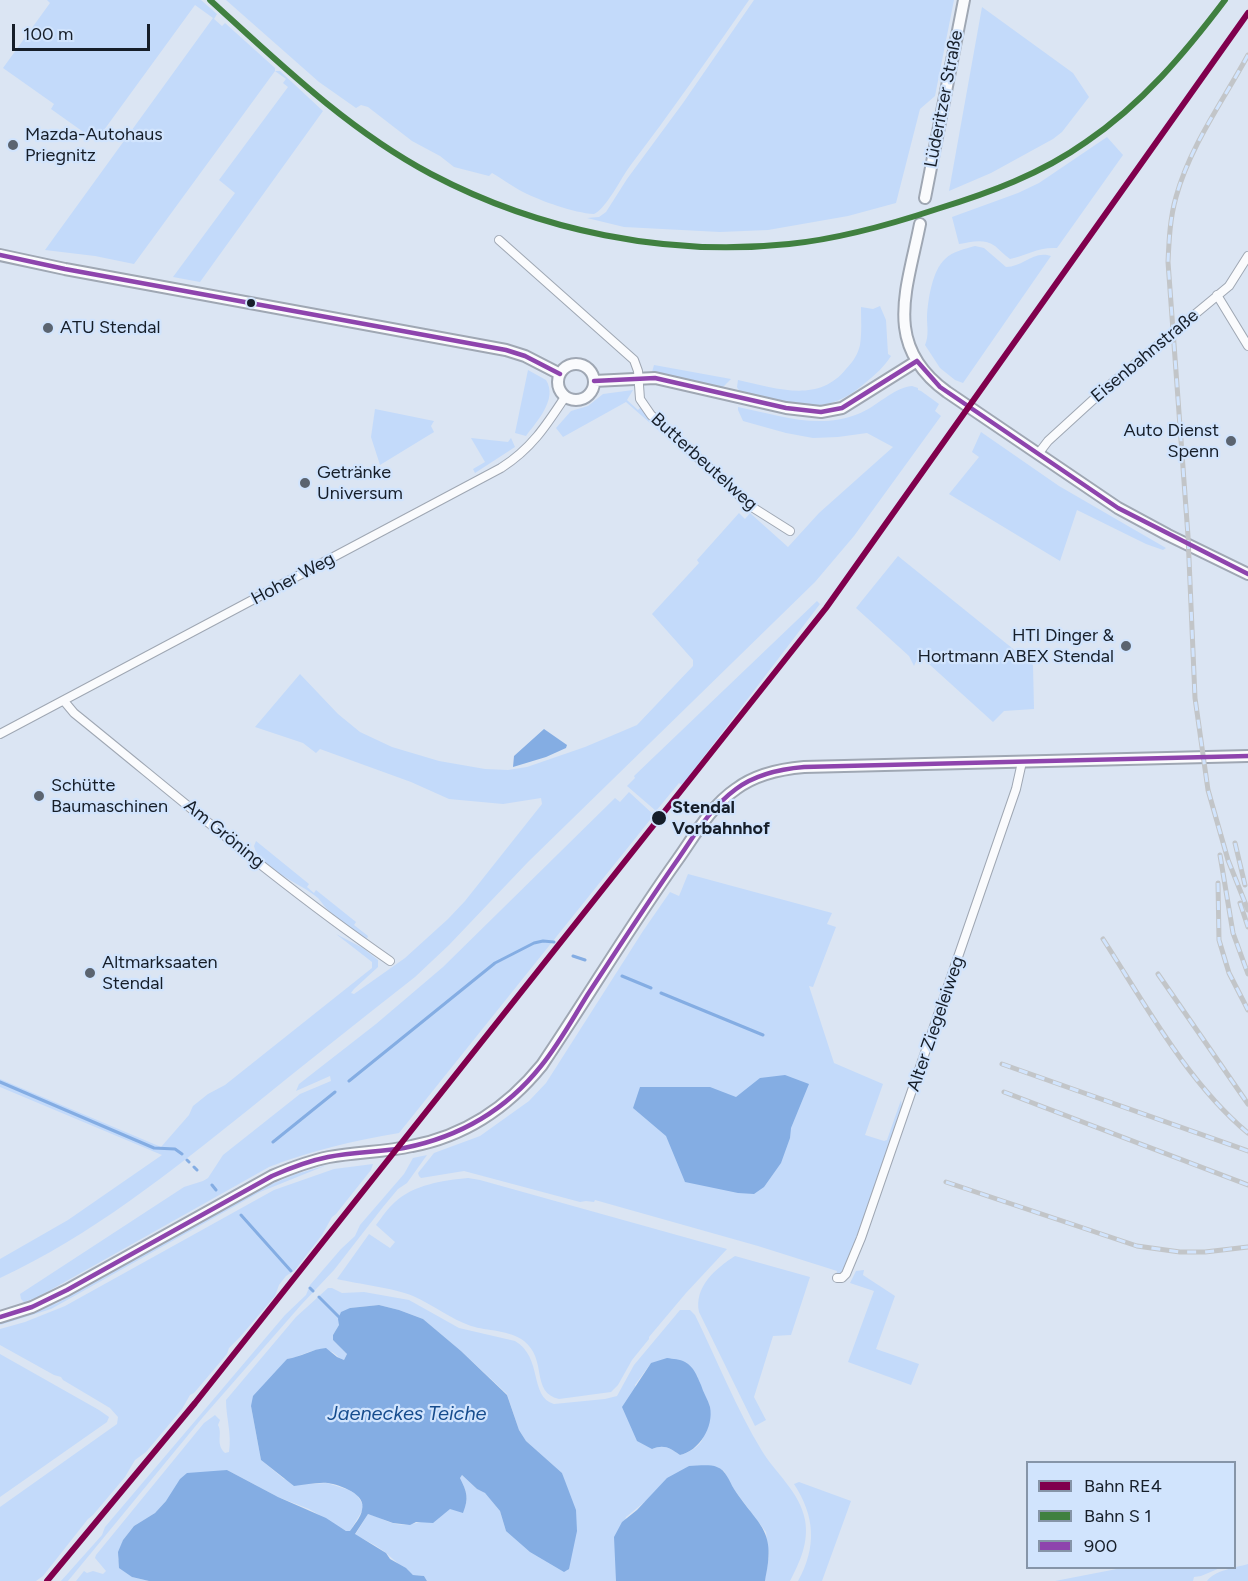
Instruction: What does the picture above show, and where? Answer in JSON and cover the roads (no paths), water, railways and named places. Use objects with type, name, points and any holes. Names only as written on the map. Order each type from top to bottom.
[{"type":"main road","name":"Lüderitzer Straße","points":[[925,198],[964,0]]},
{"type":"main road","points":[[920,224],[904,315],[906,339],[917,361],[930,378],[989,421],[1135,518],[1248,574]]},
{"type":"main road","points":[[0,255],[506,350],[525,356],[560,374]]},
{"type":"main road","points":[[594,381],[655,378],[786,408],[821,412],[848,404],[917,361]]},
{"type":"main road","points":[[577,364],[590,371],[594,381],[592,391],[585,398],[575,400],[565,397],[559,389],[560,374],[567,366],[577,364]]},
{"type":"main road","points":[[0,1317],[32,1307],[67,1290],[272,1176],[303,1164],[417,1145],[460,1131],[480,1121],[506,1103],[542,1065],[637,917],[708,817],[725,797],[753,778],[776,771],[804,767],[1248,756]]},
{"type":"street","name":"Butterbeutelweg","points":[[499,240],[634,360],[638,371],[640,399],[651,415],[752,507],[790,531]]},
{"type":"street","name":"Eisenbahnstraße","points":[[1038,454],[1048,441],[1078,413],[1235,279],[1248,256]]},
{"type":"street","points":[[1217,295],[1248,346]]},
{"type":"street","name":"Hoher Weg","points":[[0,734],[501,468],[526,450],[565,397]]},
{"type":"street","name":"Am Gröning","points":[[64,700],[74,713],[217,829],[351,934],[390,961]]},
{"type":"street","name":"Alter Ziegeleiweg","points":[[837,1278],[842,1278],[846,1274],[861,1238],[1022,772],[1023,762]]},
{"type":"water","points":[[544,729],[567,745],[566,748],[513,767],[514,756]]},
{"type":"water","points":[[785,1075],[809,1084],[791,1128],[781,1163],[764,1187],[754,1194],[685,1182],[666,1136],[633,1108],[640,1087],[710,1087],[736,1097],[760,1078]]},
{"type":"water","name":"Jaeneckes Teiche","points":[[379,1305],[423,1319],[507,1395],[519,1430],[526,1441],[562,1473],[576,1510],[577,1531],[569,1569],[564,1572],[530,1552],[506,1531],[500,1511],[485,1493],[462,1475],[460,1478],[467,1499],[463,1513],[450,1509],[433,1523],[416,1522],[410,1525],[393,1523],[368,1514],[355,1534],[386,1553],[390,1559],[413,1575],[424,1576],[427,1581],[149,1581],[132,1577],[119,1568],[118,1552],[123,1540],[134,1526],[155,1513],[187,1473],[227,1470],[350,1531],[361,1513],[362,1504],[357,1495],[345,1488],[328,1483],[294,1486],[261,1460],[251,1406],[253,1396],[287,1359],[326,1348],[344,1360],[347,1354],[333,1340],[341,1312],[350,1308]]},
{"type":"water","points":[[667,1358],[681,1360],[691,1366],[710,1407],[710,1422],[704,1437],[693,1449],[680,1455],[667,1448],[652,1449],[637,1441],[622,1407],[651,1363]]},
{"type":"water","points":[[689,1466],[711,1466],[723,1471],[758,1521],[767,1539],[769,1550],[765,1581],[616,1581],[614,1537],[622,1522],[637,1510],[667,1478]]},
{"type":"waterway","points":[[349,1081],[495,963],[534,943],[554,942]]},
{"type":"waterway","points":[[573,956],[585,960]]},
{"type":"waterway","points":[[622,976],[651,988]]},
{"type":"waterway","points":[[661,993],[763,1035]]},
{"type":"waterway","points":[[0,1082],[154,1148],[175,1149],[182,1154]]},
{"type":"waterway","points":[[273,1142],[335,1092]]},
{"type":"waterway","points":[[194,1167],[197,1170]]},
{"type":"waterway","points":[[212,1185],[216,1190]]},
{"type":"waterway","points":[[241,1215],[291,1271]]},
{"type":"waterway","points":[[310,1288],[313,1291]]},
{"type":"waterway","points":[[319,1297],[341,1319]]},
{"type":"railway","points":[[1248,55],[1198,142],[1182,178],[1172,213],[1168,262],[1188,536],[1195,698],[1208,790],[1228,860],[1248,910]]},
{"type":"railway","points":[[1235,843],[1245,885]]},
{"type":"railway","points":[[1220,855],[1233,933],[1248,974]]},
{"type":"railway","points":[[1218,883],[1219,940],[1229,973],[1248,1010]]},
{"type":"railway","points":[[1240,903],[1248,927]]},
{"type":"railway","points":[[1103,939],[1187,1067],[1226,1113],[1248,1133]]},
{"type":"railway","points":[[1158,974],[1248,1104]]},
{"type":"railway","points":[[1002,1064],[1248,1151]]},
{"type":"railway","points":[[1004,1092],[1248,1185]]},
{"type":"railway","points":[[946,1182],[1137,1246],[1180,1252],[1205,1252],[1248,1247]]},
{"type":"rail line","name":"RE4","points":[[47,1581],[195,1403],[826,608],[1248,13]]},
{"type":"place","name":"Mazda-Autohaus Priegnitz","points":[[13,145]]},
{"type":"place","name":"ATU Stendal","points":[[48,328]]},
{"type":"place","name":"Auto Dienst Spenn","points":[[1231,441]]},
{"type":"place","name":"Getränke Universum","points":[[305,483]]},
{"type":"place","name":"HTI Dinger & Hortmann ABEX Stendal","points":[[1126,646]]},
{"type":"place","name":"Schütte Baumaschinen","points":[[39,796]]},
{"type":"place","name":"Stendal Vorbahnhof","points":[[659,818]]},
{"type":"place","name":"Altmarksaaten Stendal","points":[[90,973]]}]
